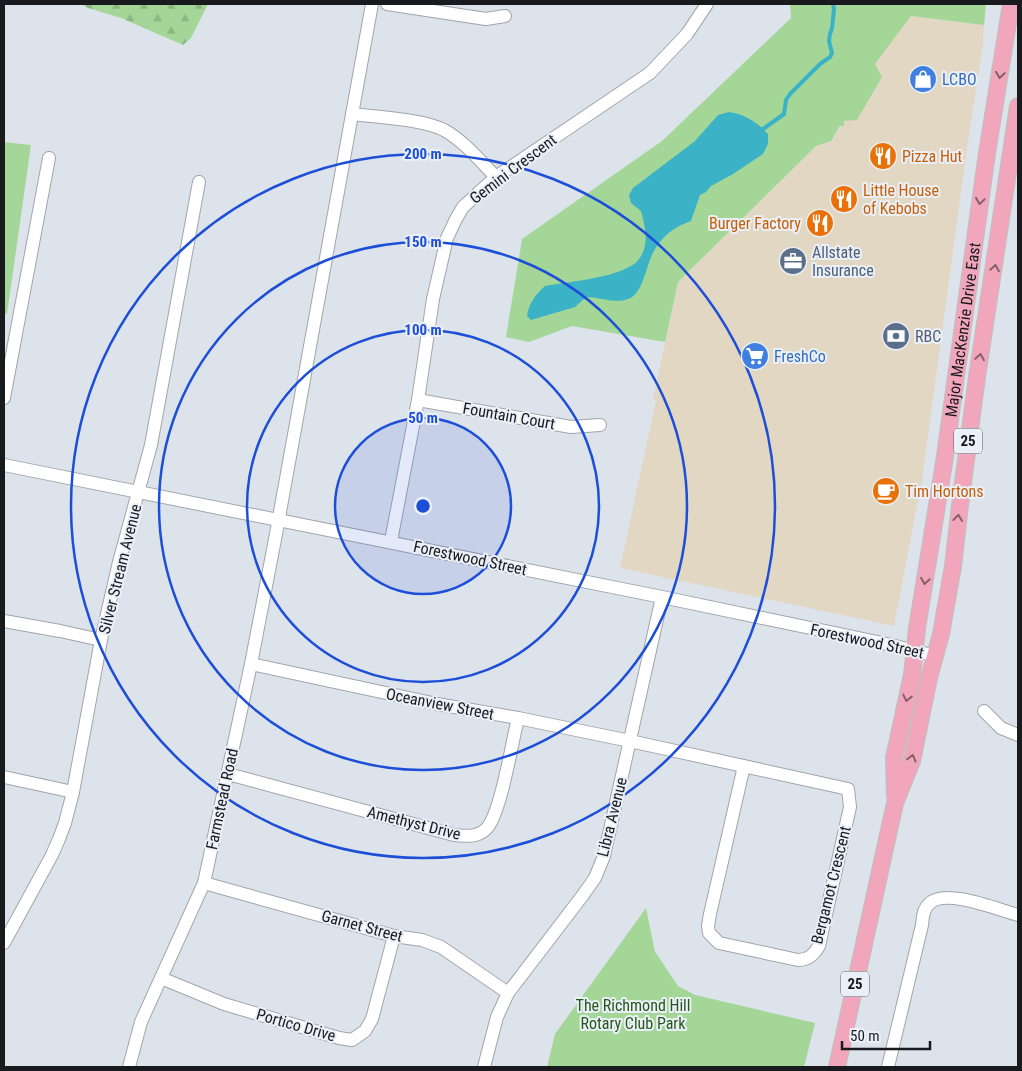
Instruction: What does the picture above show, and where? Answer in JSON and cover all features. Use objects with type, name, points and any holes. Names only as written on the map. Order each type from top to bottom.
[{"type":"main road","name":"Major MacKenzie Drive East","points":[[895,803],[894,758],[912,675],[914,650],[944,464],[987,153],[1011,4]]},
{"type":"main road","name":"Major MacKenzie Drive East","points":[[836,1067],[895,803],[912,761],[929,678],[936,656],[953,566],[960,505],[1018,106]]},
{"type":"main road","points":[[964,312],[987,316]]},
{"type":"street","points":[[278,519],[372,4]]},
{"type":"street","points":[[387,4],[486,19],[505,16]]},
{"type":"street","name":"Gemini Crescent","points":[[391,541],[418,400],[433,299],[447,238],[463,207],[496,177],[650,73],[687,34],[707,4]]},
{"type":"street","points":[[352,114],[425,124],[444,130],[463,143],[496,177]]},
{"type":"street","points":[[4,398],[48,158]]},
{"type":"street","name":"Silver Stream Avenue","points":[[4,941],[59,839],[73,792],[119,562],[151,445],[198,182]]},
{"type":"street","name":"Fountain Court","points":[[418,400],[571,427],[600,424]]},
{"type":"street","name":"Forestwood Street","points":[[4,465],[391,541],[936,656]]},
{"type":"street","name":"Farmstead Road","points":[[129,1067],[141,1022],[204,883],[251,664],[278,519]]},
{"type":"street","name":"Libra Avenue","points":[[484,1067],[497,1017],[508,993],[583,896],[595,878],[604,856],[662,597]]},
{"type":"street","points":[[4,621],[60,630],[102,640]]},
{"type":"street","name":"Oceanview Street","points":[[251,664],[437,704],[518,718],[630,741]]},
{"type":"street","points":[[984,711],[1001,728],[1018,735]]},
{"type":"street","name":"Amethyst Drive","points":[[228,774],[454,835],[472,837],[488,827],[496,808],[518,718]]},
{"type":"street","name":"Bergamot Crescent","points":[[630,741],[744,766],[848,789],[850,807],[819,946],[813,954],[804,960],[719,943],[709,933],[710,914],[744,766]]},
{"type":"street","points":[[4,777],[73,792]]},
{"type":"street","name":"Garnet Street","points":[[204,883],[394,936],[422,940],[440,947],[508,993]]},
{"type":"street","points":[[888,1067],[922,925],[923,911],[931,902],[943,898],[956,898],[1018,915]]},
{"type":"street","name":"Portico Drive","points":[[161,978],[224,1004],[339,1038],[352,1040],[365,1031],[372,1019],[394,936]]},
{"type":"shaded area","points":[[911,16],[984,25],[983,45],[968,140],[922,480],[894,626],[620,568],[656,400],[653,399],[678,282],[816,146],[831,141],[875,64]]},
{"type":"green space","points":[[81,4],[208,4],[191,38],[183,45],[121,18]]},
{"type":"green space","points":[[790,4],[986,4],[984,25],[911,16],[875,64],[882,77],[857,120],[844,121],[844,126],[840,126],[831,141],[816,146],[678,282],[665,342],[572,326],[529,342],[506,337],[522,239],[662,141],[791,18]]},
{"type":"green space","points":[[4,142],[31,145],[7,314],[4,314]]},
{"type":"green space","name":"The Richmond Hill Rotary Club Park","points":[[646,908],[655,952],[678,986],[695,995],[815,1023],[804,1067],[547,1067],[555,1034]]},
{"type":"water","points":[[729,112],[751,120],[768,134],[768,144],[763,154],[711,186],[700,195],[691,221],[670,232],[655,249],[638,291],[628,299],[618,301],[586,297],[575,307],[531,320],[527,316],[529,307],[535,296],[545,286],[610,274],[632,265],[639,259],[645,248],[646,235],[641,211],[631,203],[629,195],[633,188],[695,141],[718,115]]},
{"type":"waterway","points":[[763,129],[784,114],[786,100],[790,94],[820,64],[830,57],[832,53],[829,41],[832,28],[833,4]]},
{"type":"place","name":"LCBO","points":[[923,79]]},
{"type":"place","name":"Pizza Hut","points":[[883,156]]},
{"type":"place","name":"Little House of Kebobs","points":[[844,199]]},
{"type":"place","name":"Burger Factory","points":[[820,223]]},
{"type":"place","name":"Allstate Insurance","points":[[793,261]]},
{"type":"place","name":"RBC","points":[[896,336]]},
{"type":"place","name":"FreshCo","points":[[755,356]]},
{"type":"place","name":"Tim Hortons","points":[[886,491]]}]
